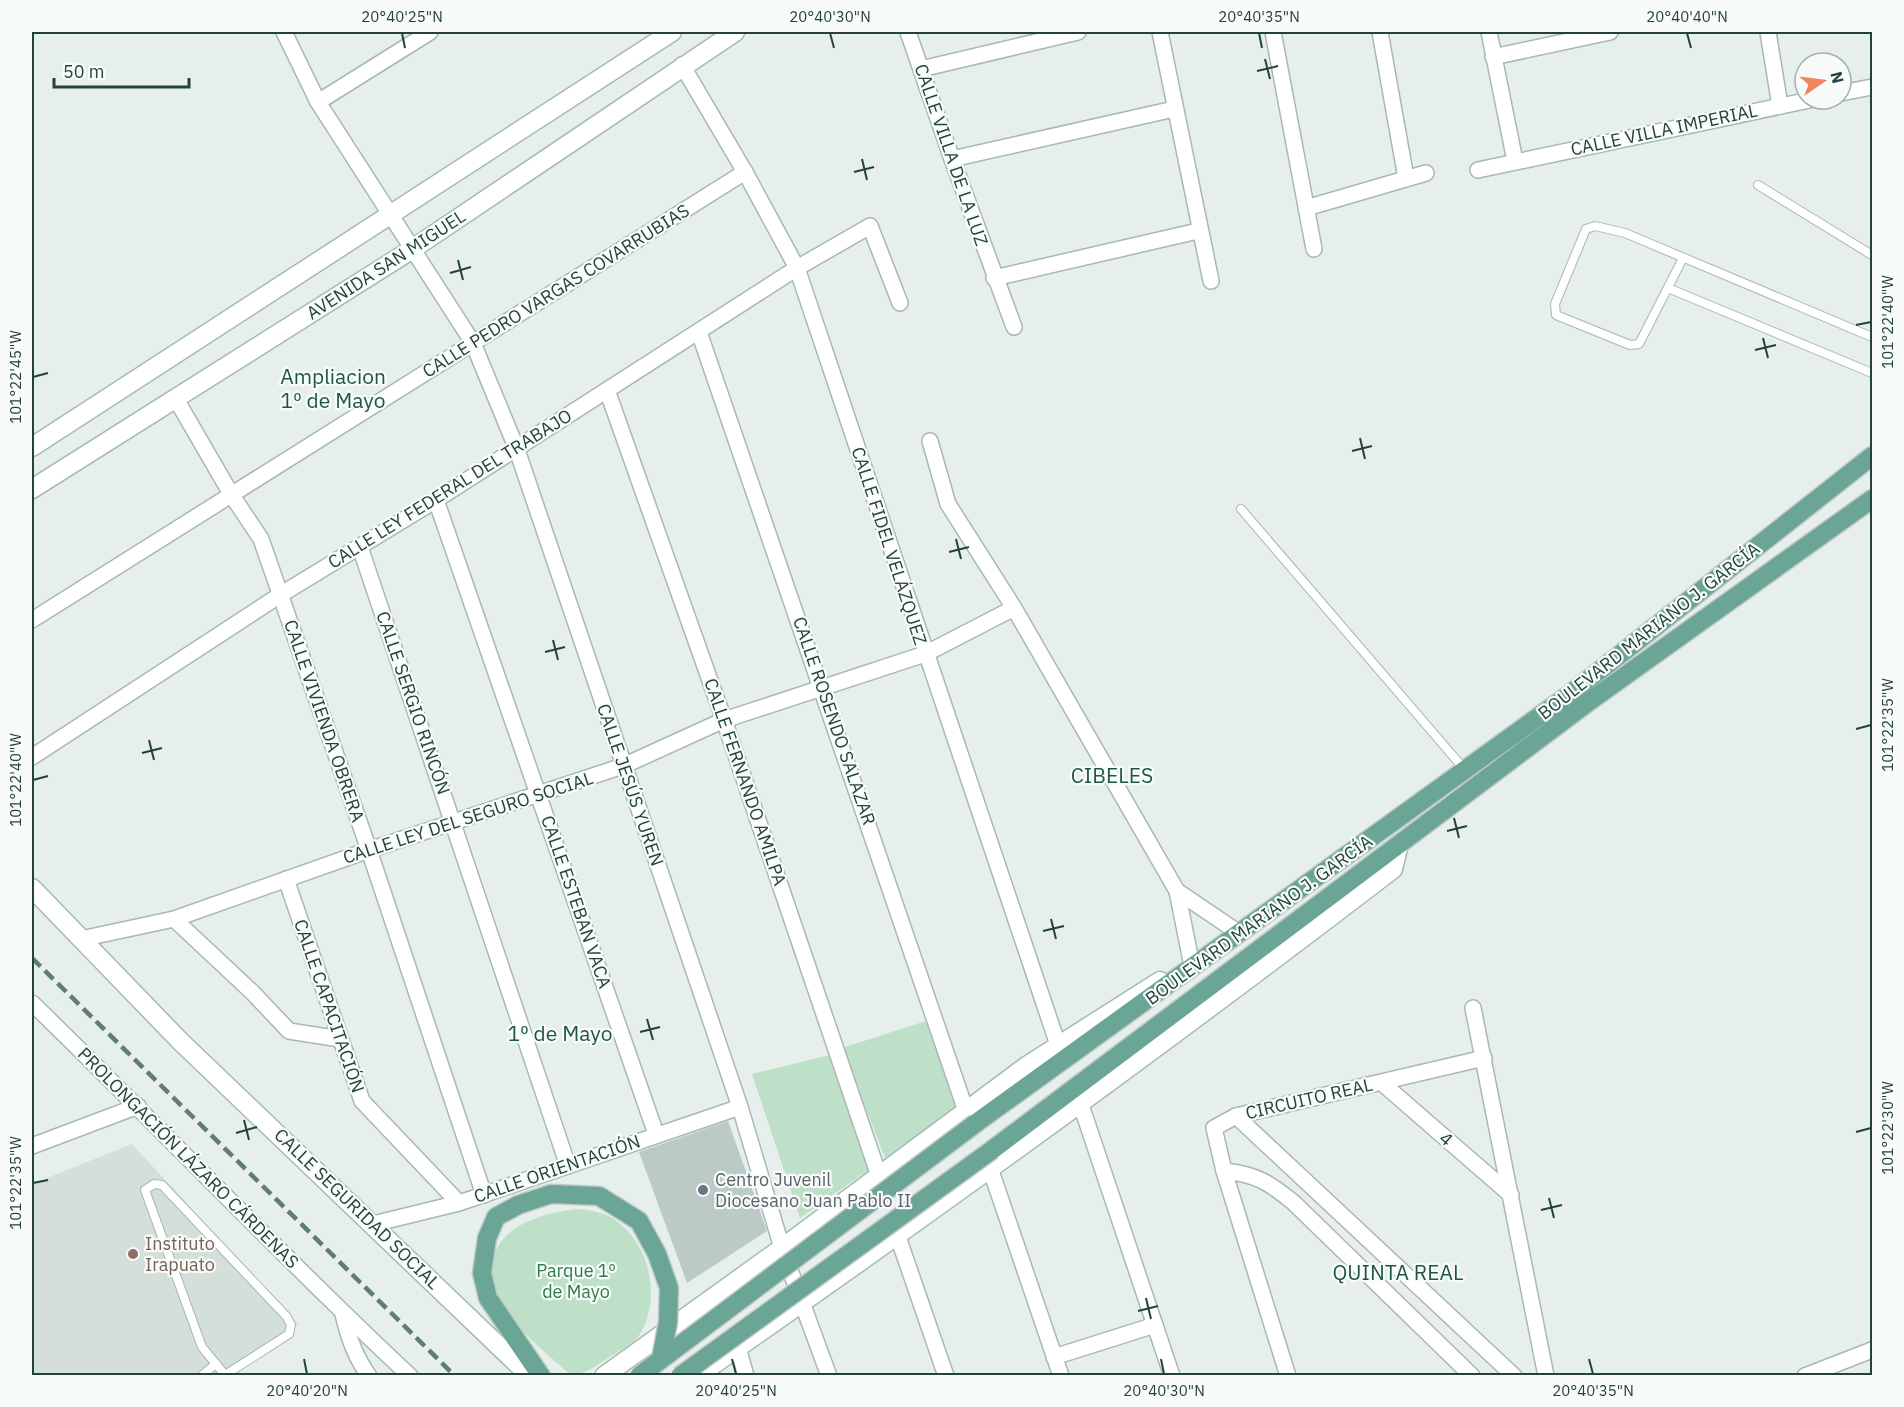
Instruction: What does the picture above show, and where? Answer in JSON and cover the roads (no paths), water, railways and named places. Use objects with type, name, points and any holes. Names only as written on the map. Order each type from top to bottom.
[{"type":"main road","name":"BOULEVARD MARIANO J. GARCÍA","points":[[639,1376],[971,1117],[1286,902],[1466,770],[1621,654],[1872,456]]},
{"type":"main road","name":"BOULEVARD MARIANO J. GARCÍA","points":[[680,1376],[991,1159],[1400,844],[1633,670],[1872,499]]},
{"type":"main road","points":[[1621,654],[1633,670]]},
{"type":"main road","points":[[541,1376],[488,1298],[482,1273],[487,1238],[496,1217],[518,1205],[552,1194],[599,1196],[639,1221],[657,1254],[669,1288],[668,1323],[662,1359]]},
{"type":"street","name":"CALLE JESÚS YUREN","points":[[284,32],[318,102],[411,250],[473,343],[516,447],[740,1107],[782,1248],[830,1376]]},
{"type":"street","points":[[318,102],[430,32]]},
{"type":"street","points":[[32,447],[389,213],[672,32]]},
{"type":"street","name":"AVENIDA SAN MIGUEL","points":[[32,489],[411,250],[682,65],[735,32]]},
{"type":"street","name":"CALLE VILLA DE LA LUZ","points":[[908,32],[994,278],[1014,327]]},
{"type":"street","points":[[921,69],[1078,32]]},
{"type":"street","points":[[1160,32],[1198,231],[1210,281]]},
{"type":"street","points":[[1273,32],[1314,249]]},
{"type":"street","points":[[1380,32],[1406,178]]},
{"type":"street","points":[[1489,32],[1515,161]]},
{"type":"street","points":[[1493,57],[1610,32]]},
{"type":"street","points":[[1768,32],[1780,106]]},
{"type":"street","name":"CALLE FIDEL VELÁZQUEZ","points":[[682,65],[745,172],[797,268],[1058,1045]]},
{"type":"street","points":[[1853,91],[1872,87]]},
{"type":"street","name":"CALLE VILLA IMPERIAL","points":[[1478,171],[1515,161],[1793,103]]},
{"type":"street","points":[[952,159],[1174,109]]},
{"type":"street","name":"CALLE PEDRO VARGAS COVARRUBIAS","points":[[32,620],[745,172]]},
{"type":"street","points":[[1306,208],[1426,173]]},
{"type":"street","name":"CALLE LEY FEDERAL DEL TRABAJO","points":[[32,757],[280,595],[436,500],[797,268],[870,226],[900,303]]},
{"type":"street","points":[[994,278],[1198,231]]},
{"type":"street","name":"CALLE ROSENDO SALAZAR","points":[[699,332],[971,1117]]},
{"type":"street","name":"CALLE FERNANDO AMILPA","points":[[607,390],[724,720],[879,1176]]},
{"type":"street","name":"CALLE VIVIENDA OBRERA","points":[[176,399],[231,494],[261,539],[369,850],[484,1195]]},
{"type":"street","points":[[930,441],[948,504],[1014,608],[1177,891],[1191,961]]},
{"type":"street","name":"CALLE ESTEBAN VACA","points":[[436,500],[656,1134]]},
{"type":"street","name":"CALLE SERGIO RINCÓN","points":[[360,547],[568,1166]]},
{"type":"street","name":"CALLE LEY DEL SEGURO SOCIAL","points":[[81,939],[174,919],[369,850],[623,766],[724,720],[926,654],[1014,608]]},
{"type":"street","points":[[697,1376],[897,1234],[991,1159],[1081,1105],[1393,869],[1400,844]]},
{"type":"street","name":"CALLE CAPACITACIÓN","points":[[286,879],[362,1101],[459,1203]]},
{"type":"street","name":"CALLE SEGURIDAD SOCIAL","points":[[32,888],[180,1041],[530,1376]]},
{"type":"street","points":[[1177,891],[1236,931]]},
{"type":"street","points":[[604,1376],[879,1176],[971,1117],[1058,1045],[1236,931],[1286,902]]},
{"type":"street","points":[[174,919],[252,992],[289,1031],[340,1039]]},
{"type":"street","name":"PROLONGACIÓN LÁZARO CÁRDENAS","points":[[32,1003],[138,1106],[343,1314],[410,1376]]},
{"type":"street","points":[[1473,1008],[1546,1376]]},
{"type":"street","name":"CIRCUITO REAL","points":[[1288,1376],[1224,1171],[1214,1128],[1236,1116],[1484,1058]]},
{"type":"street","name":"4","points":[[1382,1083],[1510,1196]]},
{"type":"street","points":[[1081,1105],[1172,1376]]},
{"type":"street","points":[[32,1146],[138,1106]]},
{"type":"street","name":"CALLE ORIENTACIÓN","points":[[373,1224],[459,1203],[740,1107]]},
{"type":"street","points":[[1236,1116],[1514,1376]]},
{"type":"street","points":[[991,1159],[1061,1376]]},
{"type":"street","points":[[1224,1171],[1243,1173],[1269,1182],[1472,1376]]},
{"type":"street","points":[[897,1234],[946,1376]]},
{"type":"street","points":[[1387,1293],[1407,1275]]},
{"type":"street","points":[[343,1314],[358,1362],[369,1376]]},
{"type":"street","points":[[1054,1357],[1155,1325]]},
{"type":"street","points":[[738,1347],[746,1376]]},
{"type":"street","points":[[1806,1376],[1872,1350]]},
{"type":"lane","points":[[1758,186],[1872,255]]},
{"type":"lane","points":[[1683,258],[1640,344],[1630,345],[1556,315],[1555,304],[1586,229],[1590,227],[1625,233],[1872,337]]},
{"type":"lane","points":[[1668,288],[1872,373]]},
{"type":"lane","points":[[1241,509],[1466,770]]},
{"type":"lane","points":[[154,1184],[162,1185],[291,1325],[289,1334],[225,1375],[216,1364],[202,1347],[145,1190],[154,1184]]},
{"type":"lane","points":[[201,1376],[216,1364]]},
{"type":"railway","points":[[32,958],[455,1376]]},
{"type":"place","name":"Centro Juvenil Diocesano Juan Pablo II","points":[[703,1190]]},
{"type":"place","name":"Instituto Irapuato","points":[[133,1254]]},
{"type":"district","name":"Ampliacion 1º de Mayo","points":[[333,389]]},
{"type":"district","name":"CIBELES","points":[[1112,776]]},
{"type":"district","name":"1º de Mayo","points":[[560,1034]]},
{"type":"district","name":"QUINTA REAL","points":[[1398,1273]]},
{"type":"park label","name":"Parque 1º de Mayo","points":[[576,1281]]}]
